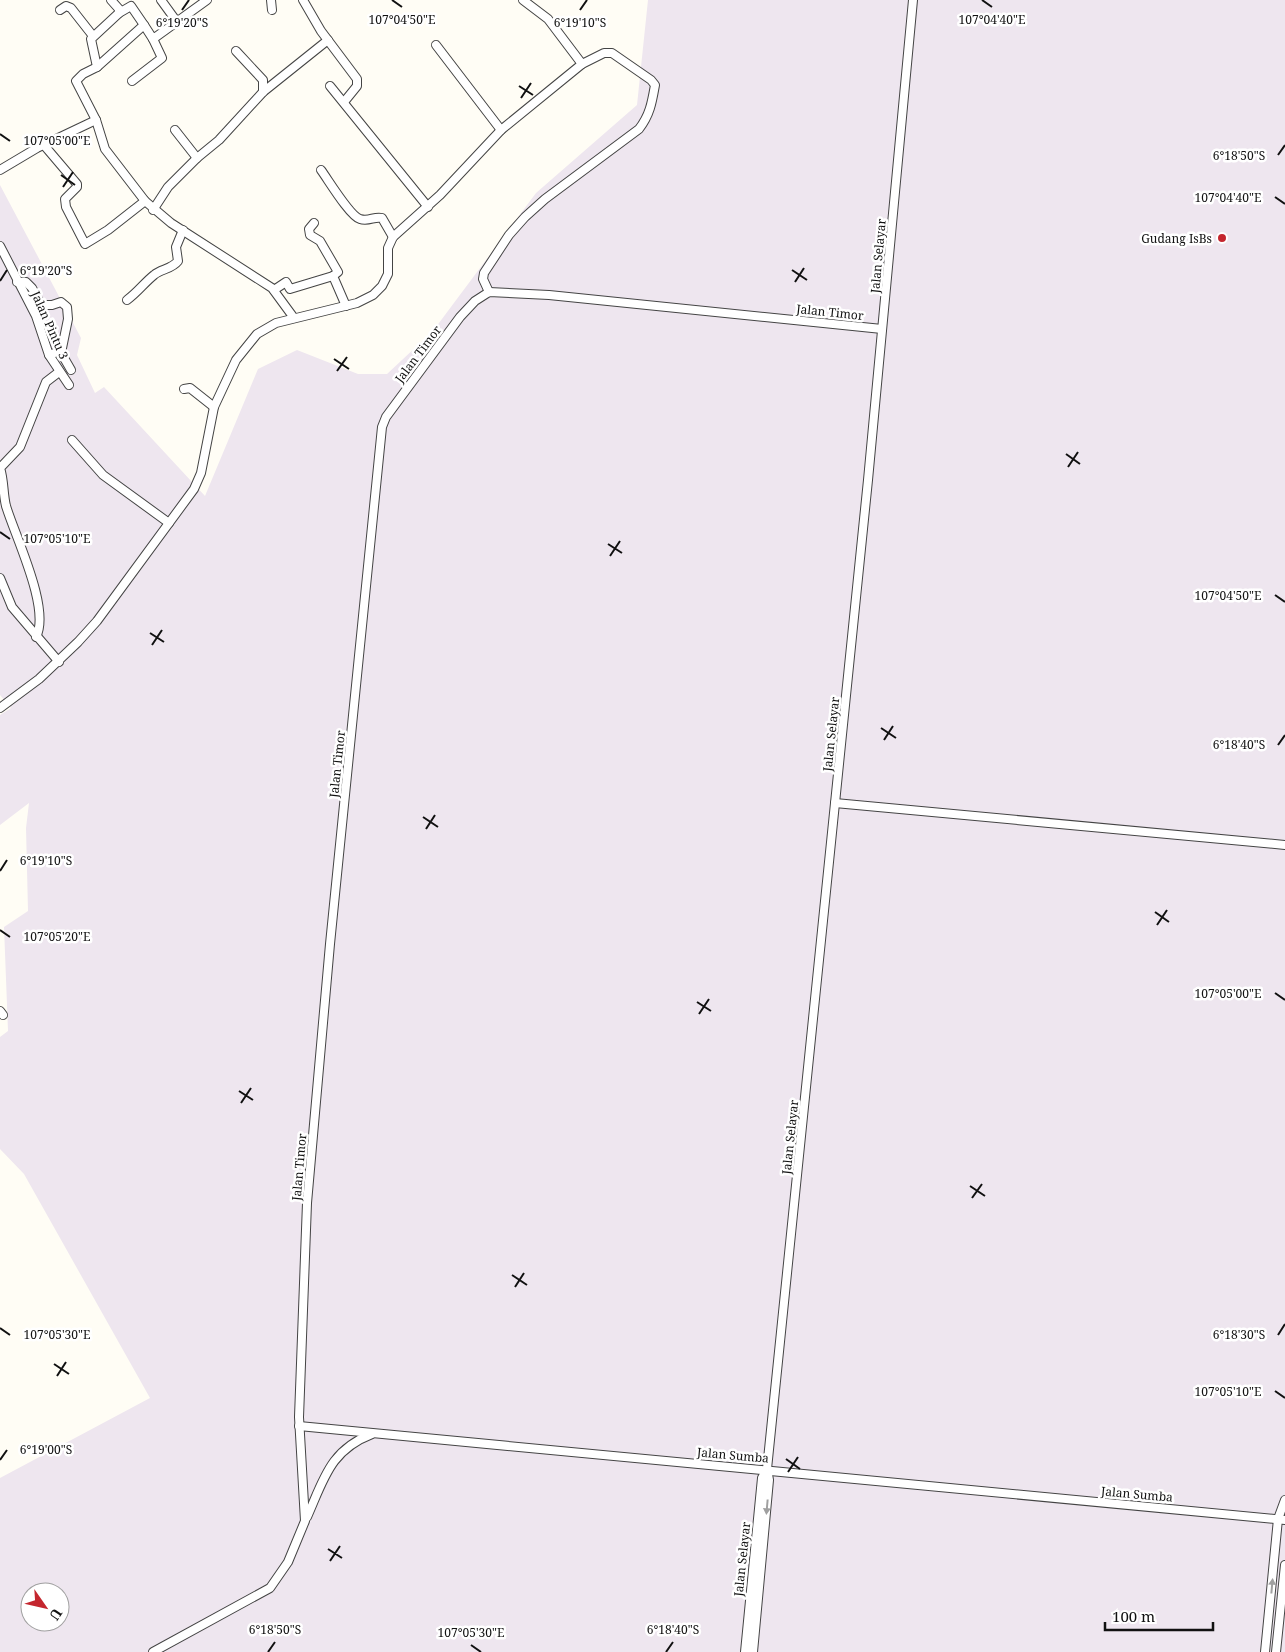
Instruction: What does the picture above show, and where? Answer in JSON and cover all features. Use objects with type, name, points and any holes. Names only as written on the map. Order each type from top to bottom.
[{"type":"street","points":[[111,0],[119,9],[119,13]]},
{"type":"street","points":[[161,0],[177,22]]},
{"type":"street","points":[[153,40],[207,0]]},
{"type":"street","points":[[271,0],[272,10]]},
{"type":"street","points":[[303,0],[328,40],[358,81],[357,86],[344,102]]},
{"type":"street","points":[[523,0],[548,20],[582,64]]},
{"type":"street","name":"Jalan Selayar","points":[[753,1652],[769,1480],[767,1469],[835,803],[913,0]]},
{"type":"street","points":[[60,10],[66,6],[71,8],[92,36]]},
{"type":"street","points":[[97,67],[91,42],[92,36],[119,13],[131,6],[162,58],[138,74],[132,81]]},
{"type":"street","points":[[144,25],[97,67],[83,74],[76,81],[96,120],[105,149],[153,210],[274,290],[294,318]]},
{"type":"street","points":[[153,210],[168,188],[197,158],[219,140],[263,92],[328,40]]},
{"type":"street","points":[[436,45],[501,130]]},
{"type":"street","points":[[236,51],[263,80],[263,92]]},
{"type":"street","points":[[0,708],[59,662],[97,621],[194,489],[201,473],[214,407],[236,360],[251,339],[269,326],[366,300],[382,286],[388,274],[388,248],[393,237],[428,207],[501,130],[582,64],[604,53],[616,55],[654,82],[650,111],[638,129],[525,216],[509,235],[484,273],[483,279],[489,292]]},
{"type":"street","points":[[330,86],[428,207]]},
{"type":"street","points":[[0,170],[44,144],[96,120]]},
{"type":"street","points":[[176,130],[197,158]]},
{"type":"street","points":[[44,144],[77,184],[77,187],[65,199],[66,208],[86,244],[145,201]]},
{"type":"street","points":[[322,170],[355,217],[365,220],[376,217],[382,218],[393,237]]},
{"type":"street","points":[[274,290],[286,282],[290,289],[332,276],[338,272],[320,240],[310,235],[308,229],[314,223]]},
{"type":"street","points":[[127,300],[139,291],[154,274],[174,266],[178,261],[176,247],[183,230]]},
{"type":"street","name":"Jalan Pintu 3","points":[[0,246],[17,282],[36,308],[50,355],[69,385]]},
{"type":"street","points":[[332,276],[346,306]]},
{"type":"street","name":"Jalan Timor","points":[[153,1652],[270,1588],[288,1562],[305,1521],[299,1426],[308,1195],[331,934],[383,423],[401,395],[460,317],[475,301],[489,292],[549,295],[882,329]]},
{"type":"street","points":[[36,308],[61,302],[67,307],[68,320],[61,353],[71,370]]},
{"type":"street","points":[[50,355],[59,351],[61,353]]},
{"type":"street","points":[[36,637],[40,621],[37,598],[17,532],[9,514],[2,489],[0,468],[20,447],[46,382],[59,372]]},
{"type":"street","points":[[184,389],[190,388],[214,407]]},
{"type":"street","points":[[72,440],[102,475],[169,523]]},
{"type":"street","points":[[0,578],[12,607],[59,662]]},
{"type":"street","points":[[835,803],[1285,846]]},
{"type":"street","name":"Jalan Sumba","points":[[299,1426],[1282,1519]]},
{"type":"street","points":[[305,1521],[333,1461],[350,1445],[374,1433]]},
{"type":"street","name":"Jalan Selayar","points":[[745,1652],[762,1478],[767,1469]]},
{"type":"street","points":[[1266,1652],[1285,1500]]},
{"type":"street","points":[[1276,1652],[1285,1565]]},
{"type":"shaded area","points":[[648,0],[1285,0],[1285,1652],[0,1652],[0,1478],[150,1398],[24,1174],[0,1149],[0,1037],[8,1031],[4,927],[28,911],[26,828],[29,803],[0,825],[0,715],[11,708],[0,695],[0,185],[81,338],[77,355],[95,393],[104,387],[205,496],[258,369],[297,350],[358,374],[387,374],[433,331],[536,193],[637,105]]},
{"type":"place","name":"Gudang IsBs","points":[[1222,238]]}]
